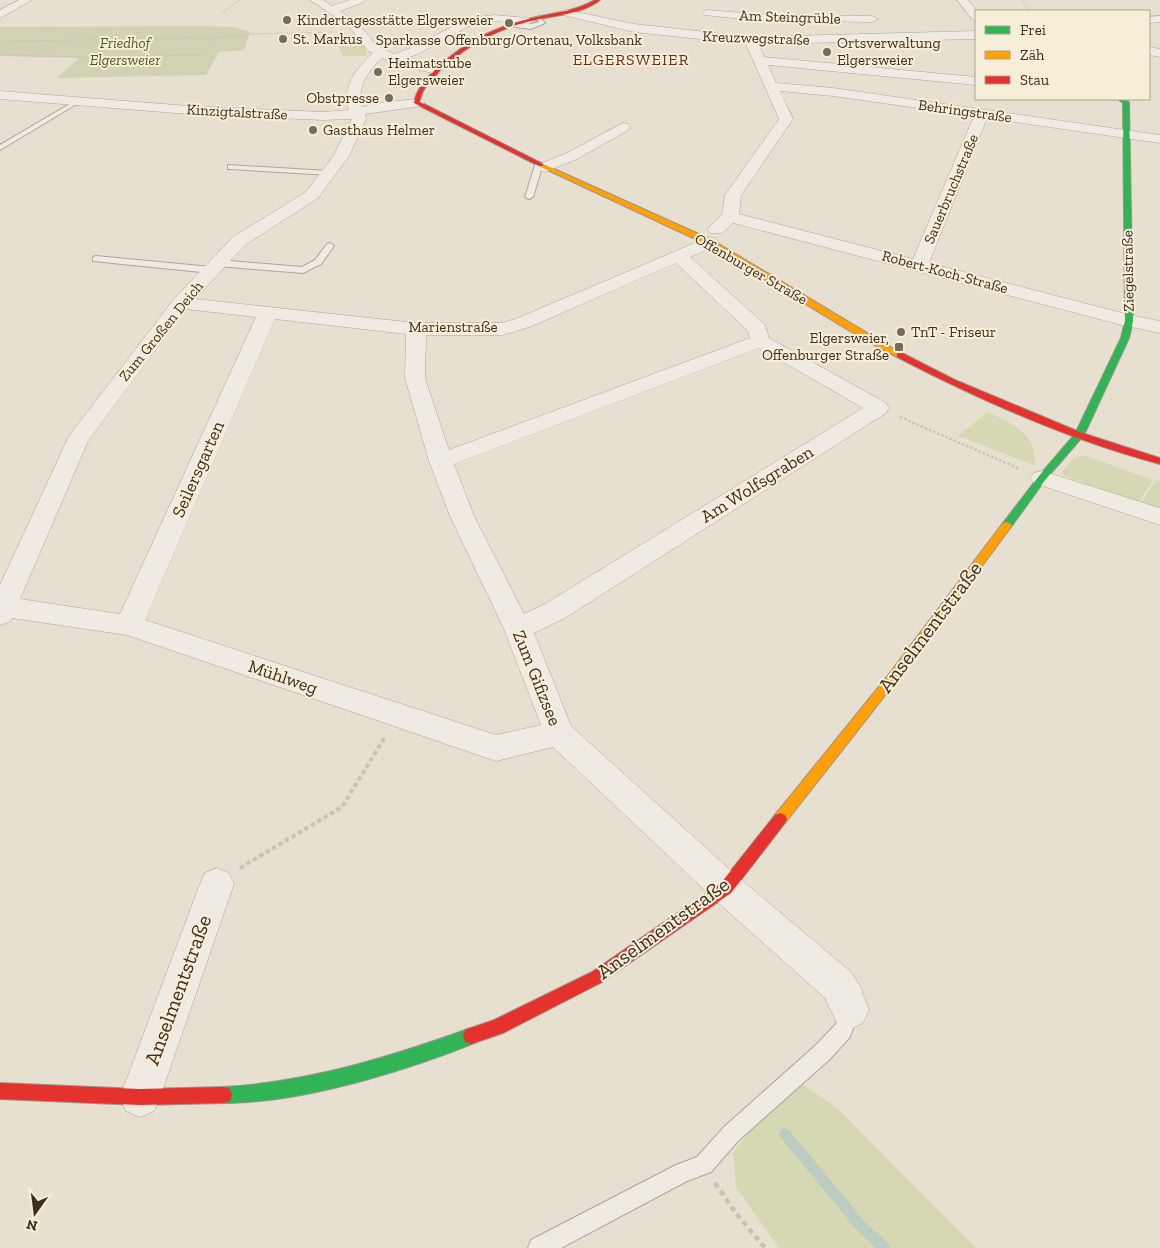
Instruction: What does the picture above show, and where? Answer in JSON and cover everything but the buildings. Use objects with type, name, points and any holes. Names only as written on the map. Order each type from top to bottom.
[{"type":"street","points":[[0,15],[27,0]]},
{"type":"street","points":[[315,0],[353,24],[372,48],[417,67],[437,70]]},
{"type":"street","points":[[332,10],[360,0]]},
{"type":"street","points":[[418,103],[416,97],[421,89],[456,52],[511,26],[581,9],[598,0]]},
{"type":"street","points":[[698,36],[711,4],[717,0]]},
{"type":"street","points":[[962,0],[975,16]]},
{"type":"street","name":"Kreuzwegstraße","points":[[567,12],[634,28],[751,41],[975,35]]},
{"type":"street","name":"Am Steingrüble","points":[[708,13],[754,17],[872,19]]},
{"type":"street","points":[[358,112],[352,97],[361,74],[371,59],[412,52],[470,21],[494,18],[532,21]]},
{"type":"street","points":[[730,217],[733,194],[786,119],[751,41]]},
{"type":"street","points":[[759,60],[975,81]]},
{"type":"street","name":"Behringstraße","points":[[770,86],[833,92],[1160,139]]},
{"type":"street","name":"Kinzigtalstraße","points":[[0,95],[188,110],[298,116],[336,116],[377,107],[418,103]]},
{"type":"street","name":"Kinzigtalstraße","points":[[0,99],[56,99]]},
{"type":"street","name":"Ziegelstraße","points":[[1076,439],[1125,338],[1129,321],[1127,134],[1126,102],[1123,100]]},
{"type":"street","name":"Offenburger Straße","points":[[418,103],[542,166],[704,240],[868,338],[952,382],[970,396],[1006,416],[1076,439],[1160,461]]},
{"type":"street","name":"Zum Großen Deich","points":[[4,602],[77,441],[116,386],[182,303],[239,241],[312,196],[345,149],[359,119],[358,112]]},
{"type":"street","name":"Sauerbruchstraße","points":[[919,265],[982,113]]},
{"type":"street","points":[[542,166],[572,156],[623,127]]},
{"type":"street","name":"Marienstraße","points":[[182,303],[416,329],[503,328],[525,322],[678,256],[704,240],[730,217]]},
{"type":"street","name":"Robert-Koch-Straße","points":[[730,217],[1129,321],[1160,327]]},
{"type":"street","points":[[678,256],[758,329],[760,341]]},
{"type":"street","name":"Seilersgarten","points":[[129,625],[268,313]]},
{"type":"street","name":"Zum Gifizsee","points":[[416,329],[415,378],[441,461],[462,516],[518,629],[559,733],[726,888],[838,985],[847,999],[850,1010]]},
{"type":"street","points":[[760,341],[878,408]]},
{"type":"street","points":[[441,461],[760,341]]},
{"type":"street","name":"Am Wolfsgraben","points":[[518,629],[555,612],[878,408]]},
{"type":"street","name":"Offenburger Straße","points":[[1076,439],[1098,454]]},
{"type":"street","name":"Anselmentstraße","points":[[0,1091],[140,1097],[260,1094],[379,1068],[497,1027],[597,977],[726,888],[890,681],[1042,478],[1076,439]]},
{"type":"street","points":[[1042,478],[1160,517]]},
{"type":"street","name":"Mühlweg","points":[[4,602],[129,625],[496,748],[559,733]]},
{"type":"street","name":"Anselmentstraße","points":[[140,1097],[217,884]]},
{"type":"lane","points":[[0,148],[78,101]]},
{"type":"lane","points":[[529,197],[542,166]]},
{"type":"lane","points":[[231,167],[329,172]]},
{"type":"lane","points":[[96,259],[215,267],[303,270],[318,262],[330,246]]},
{"type":"lane","points":[[540,1248],[684,1172],[704,1165],[731,1134],[836,1038],[843,1030],[850,1010]]},
{"type":"path","points":[[222,13],[240,0]]},
{"type":"path","points":[[0,54],[12,41],[215,38],[302,32],[360,32]]},
{"type":"path","points":[[0,54],[86,57],[205,55],[215,38]]},
{"type":"path","points":[[878,408],[1042,478]]},
{"type":"path","points":[[217,884],[255,858],[342,807],[397,716]]},
{"type":"path","points":[[704,1165],[735,1212],[765,1248]]},
{"type":"green space","name":"Friedhof Elgersweier","points":[[0,27],[235,27],[250,32],[244,50],[219,52],[206,75],[57,78],[79,58],[0,56]]},
{"type":"green space","points":[[341,39],[362,43],[367,49],[366,56],[343,56],[336,41]]},
{"type":"green space","points":[[988,412],[1014,426],[1028,438],[1034,455],[1034,465],[958,436]]},
{"type":"green space","points":[[1082,456],[1153,480],[1138,503],[1062,475],[1062,472],[1075,457]]},
{"type":"green space","points":[[1156,480],[1160,481],[1160,511],[1140,505]]},
{"type":"green space","points":[[800,1083],[836,1107],[976,1248],[779,1248],[736,1187],[733,1153],[750,1131]]},
{"type":"waterway","points":[[785,1134],[860,1225],[885,1248]]},
{"type":"traffic: fast","points":[[1007,525],[1042,478],[1079,435],[1125,338],[1129,321],[1126,102],[1123,100]]},
{"type":"traffic: fast","points":[[224,1095],[256,1093],[319,1083],[411,1057],[471,1036]]},
{"type":"traffic: slow","points":[[541,165],[709,242],[868,338],[900,355]]},
{"type":"traffic: slow","points":[[780,819],[890,681],[1007,525]]},
{"type":"traffic: jam","points":[[541,165],[417,103],[417,99],[425,84],[444,64],[477,40],[502,28],[573,11],[598,0]]},
{"type":"traffic: jam","points":[[900,355],[952,382],[1079,435],[1160,461]]},
{"type":"traffic: jam","points":[[471,1036],[497,1027],[597,977],[726,888],[780,819]]},
{"type":"traffic: jam","points":[[0,1091],[140,1097],[224,1095]]},
{"type":"place","name":"Kindertagesstätte Elgersweier","points":[[287,20]]},
{"type":"place","name":"Sparkasse Offenburg/Ortenau, Volksbank","points":[[509,23]]},
{"type":"place","name":"St. Markus","points":[[283,39]]},
{"type":"place","name":"Ortsverwaltung Elgersweier","points":[[827,52]]},
{"type":"place","name":"Heimatstube Elgersweier","points":[[378,72]]},
{"type":"place","name":"Obstpresse","points":[[389,98]]},
{"type":"place","name":"Gasthaus Helmer","points":[[313,130]]},
{"type":"place","name":"TnT - Friseur","points":[[901,332]]},
{"type":"place","name":"Elgersweier, Offenburger Straße","points":[[899,347]]},
{"type":"district","name":"ELGERSWEIER","points":[[631,59]]}]
